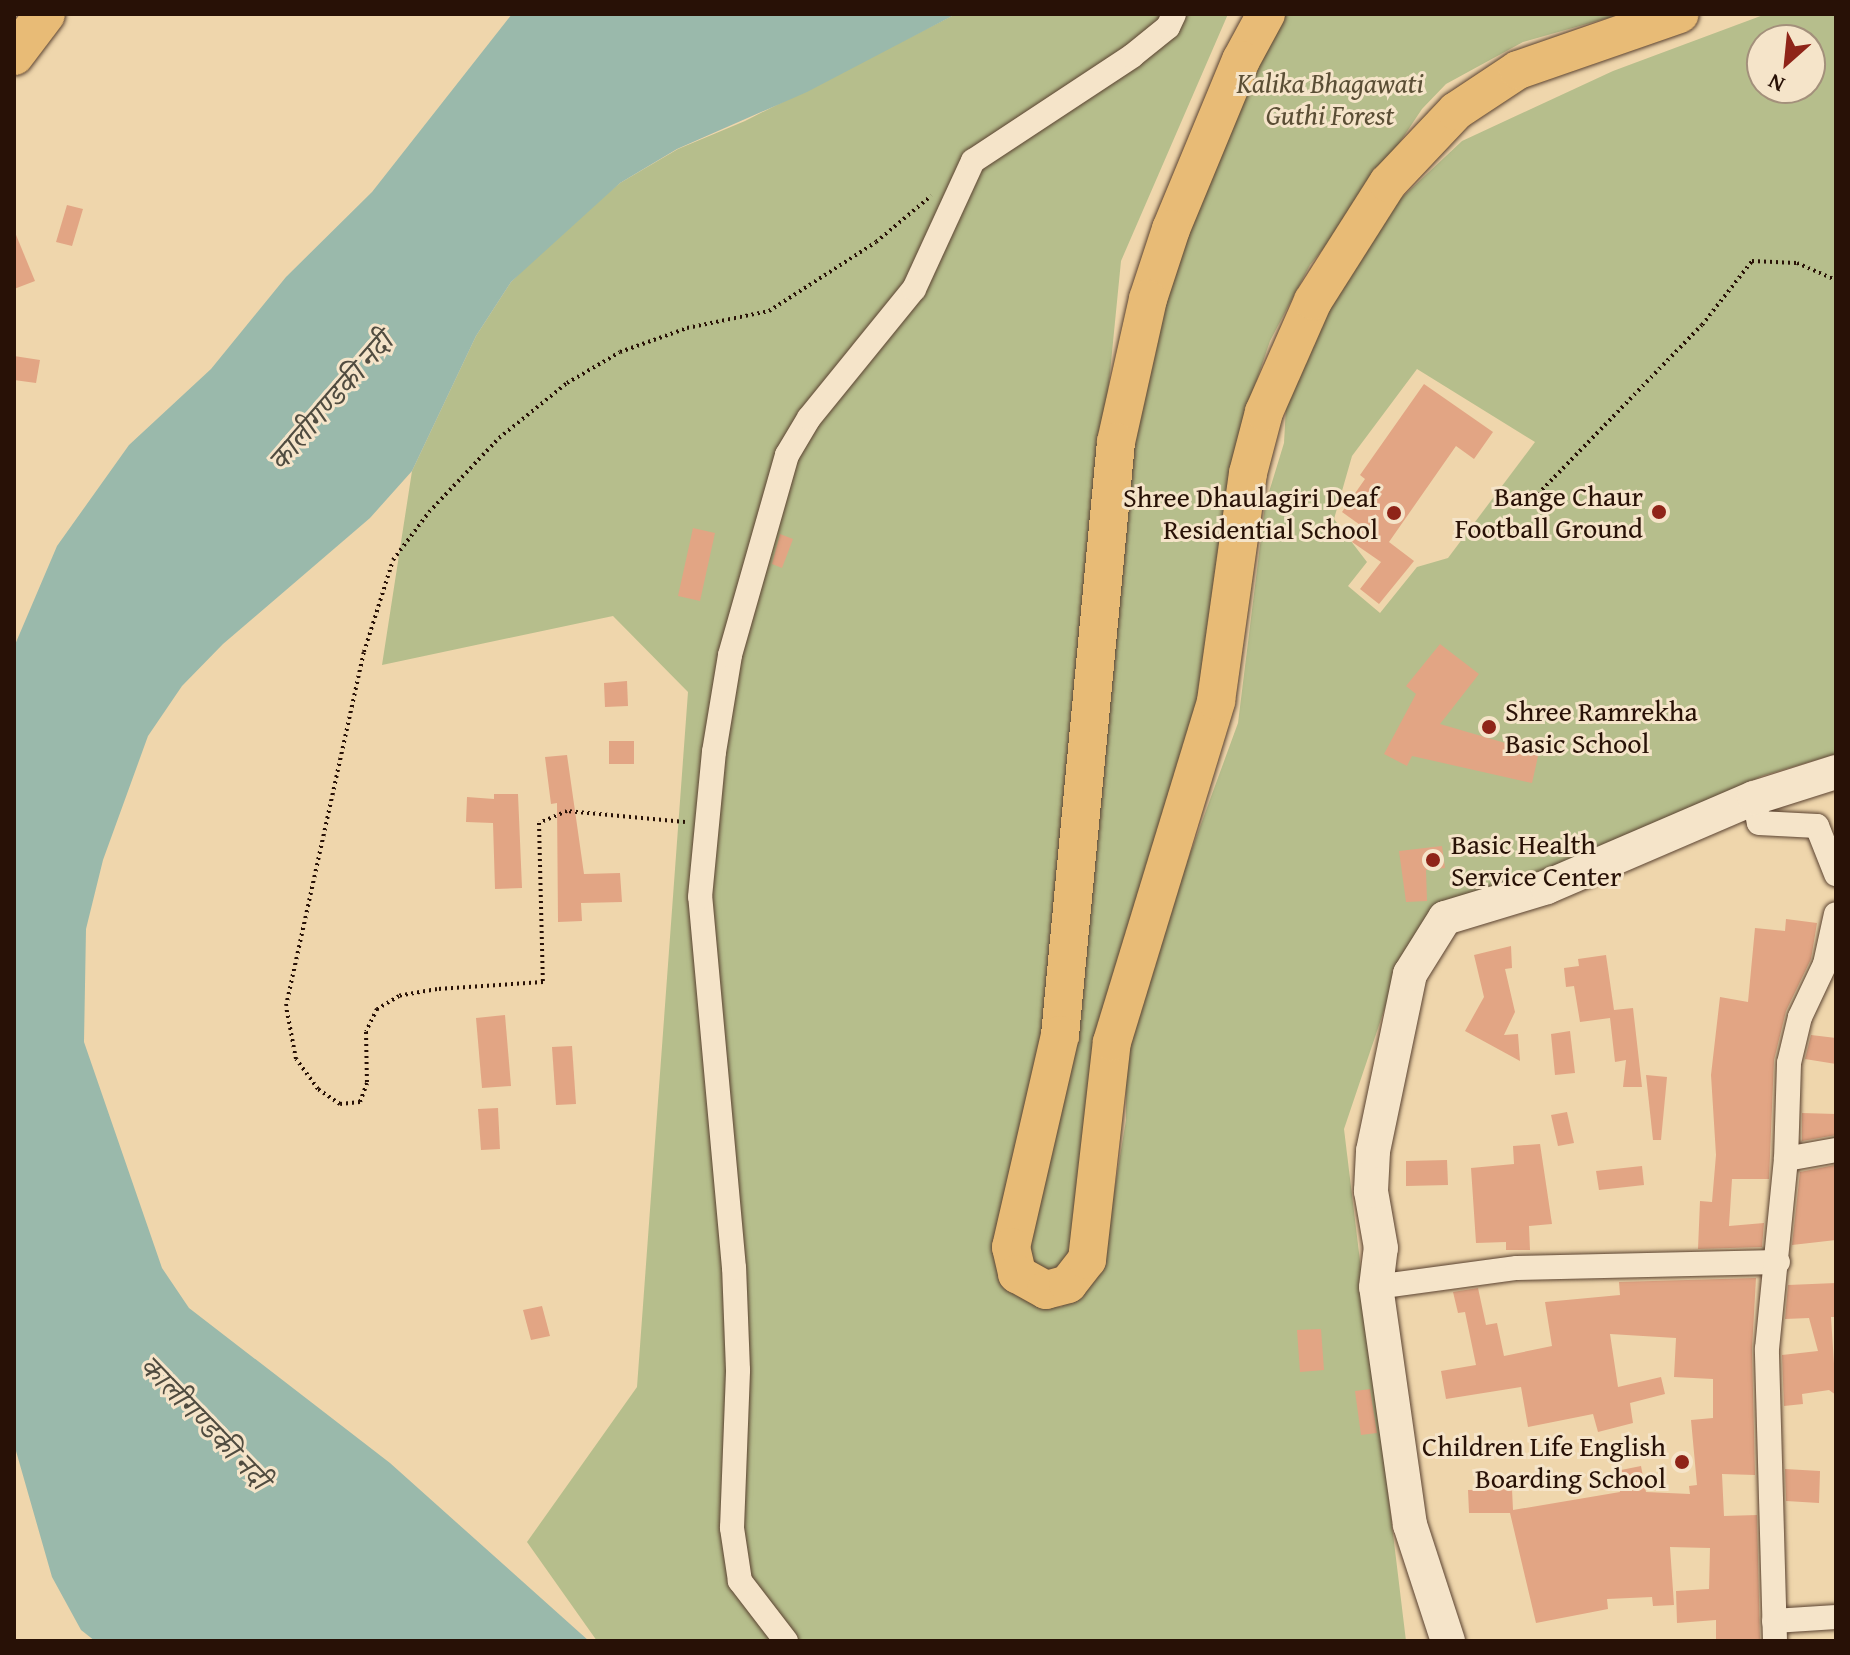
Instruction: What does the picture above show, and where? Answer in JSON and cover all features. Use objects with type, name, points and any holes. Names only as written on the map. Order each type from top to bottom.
[{"type":"highway","points":[[14,55],[45,14]]},
{"type":"main road","points":[[1266,14],[1241,60],[1171,229],[1148,299],[1116,442],[1060,1035],[1011,1247],[1017,1274],[1046,1290],[1068,1284],[1087,1260],[1112,1042],[1216,701],[1248,473],[1261,424],[1313,301],[1388,183],[1456,111],[1518,70],[1680,14]]},
{"type":"main road","points":[[1448,1641],[1410,1525],[1376,1287],[1381,1248],[1371,1191],[1378,1121],[1410,974],[1445,918],[1547,887],[1754,798],[1836,772]]},
{"type":"street","points":[[786,1641],[740,1581],[734,1560],[738,1370],[734,1268],[701,913],[708,828],[730,655],[787,455],[809,418],[914,289],[973,161],[1132,56],[1168,27],[1174,14]]},
{"type":"street","points":[[1754,798],[1759,823],[1817,826],[1836,874]]},
{"type":"street","points":[[1836,914],[1825,964],[1800,1017],[1789,1063],[1786,1159],[1767,1363],[1775,1631],[1836,1617]]},
{"type":"street","points":[[1786,1159],[1836,1150]]},
{"type":"street","points":[[1376,1287],[1529,1267],[1778,1262]]},
{"type":"path","points":[[708,828],[604,812],[567,811],[539,823],[543,982],[437,989],[399,996],[377,1009],[366,1032],[367,1083],[360,1102],[340,1104],[318,1089],[296,1059],[286,1006],[364,652],[393,560],[429,512],[499,438],[567,383],[620,352],[687,328],[769,311],[876,242],[937,191]]},
{"type":"path","points":[[1538,494],[1702,325],[1752,261],[1797,263],[1836,280]]},
{"type":"green space","points":[[956,14],[1228,14],[1121,261],[1019,1296],[1061,1307],[1101,1271],[1126,1120],[1126,1048],[1136,1002],[1238,723],[1265,505],[1284,443],[1287,388],[1315,327],[1397,202],[1462,141],[1613,71],[1766,14],[1836,14],[1836,754],[1762,776],[1603,849],[1430,910],[1401,960],[1344,1129],[1406,1641],[597,1641],[527,1542],[637,1387],[688,692],[613,616],[382,665],[412,471],[476,336],[511,282],[564,229],[620,183],[678,149],[745,121]],"holes":[[[1417,369],[1535,442],[1448,558],[1417,567],[1380,613],[1348,586],[1367,562],[1334,519],[1352,456]]]},
{"type":"green space","name":"Kalika Bhagawati Guthi Forest","points":[[1285,14],[1622,14],[1523,42],[1446,84],[1422,109],[1354,211],[1310,265],[1270,341],[1249,403],[1211,652],[1071,1269],[1040,1280],[1022,1234],[1134,395],[1232,107]]},
{"type":"water","name":"कालीगण्डकी नदी","points":[[512,14],[956,14],[807,92],[677,149],[620,183],[511,282],[476,336],[412,471],[370,518],[223,644],[182,686],[148,736],[103,860],[86,929],[84,1042],[162,1268],[189,1308],[390,1463],[589,1641],[95,1641],[81,1630],[52,1577],[14,1444],[14,647],[57,546],[129,445],[211,369],[286,277],[372,192]]},
{"type":"building","points":[[67,205],[83,209],[72,246],[56,242]]},
{"type":"building","points":[[14,230],[35,281],[14,289]]},
{"type":"building","points":[[14,356],[40,360],[36,383],[14,380]]},
{"type":"building","points":[[1424,384],[1493,432],[1474,459],[1456,446],[1389,542],[1414,561],[1379,604],[1360,589],[1381,562],[1352,542],[1363,527],[1342,512],[1365,479],[1360,475]]},
{"type":"building","points":[[693,528],[715,533],[700,601],[678,596]]},
{"type":"building","points":[[780,534],[793,539],[782,568],[772,564]]},
{"type":"building","points":[[1440,644],[1479,674],[1440,724],[1519,747],[1521,739],[1541,743],[1532,783],[1412,756],[1407,766],[1384,754],[1416,694],[1406,686]]},
{"type":"building","points":[[627,681],[628,706],[605,707],[604,683]]},
{"type":"building","points":[[609,741],[634,741],[634,764],[609,764]]},
{"type":"building","points":[[567,755],[584,874],[620,873],[622,902],[581,903],[582,921],[558,922],[557,803],[551,804],[545,757]]},
{"type":"building","points":[[494,794],[518,794],[522,888],[495,889],[493,823],[466,822],[467,797],[494,799]]},
{"type":"building","points":[[1442,846],[1445,868],[1426,870],[1427,901],[1406,902],[1399,851]]},
{"type":"building","points":[[1786,919],[1817,923],[1811,959],[1786,1011],[1774,1060],[1769,1179],[1732,1179],[1729,1226],[1764,1223],[1762,1247],[1698,1249],[1700,1201],[1712,1202],[1716,1155],[1711,1075],[1720,997],[1748,1002],[1755,928],[1785,931]]},
{"type":"building","points":[[1511,946],[1512,968],[1505,969],[1515,1012],[1504,1035],[1518,1034],[1520,1061],[1465,1031],[1484,997],[1474,955]]},
{"type":"building","points":[[1606,955],[1614,1010],[1633,1008],[1642,1087],[1623,1087],[1626,1060],[1615,1062],[1610,1018],[1580,1022],[1574,986],[1566,987],[1564,968],[1579,966],[1578,959]]},
{"type":"building","points":[[505,1015],[511,1086],[482,1088],[476,1018]]},
{"type":"building","points":[[1570,1031],[1575,1073],[1555,1075],[1551,1034]]},
{"type":"building","points":[[1811,1035],[1836,1038],[1836,1064],[1805,1059]]},
{"type":"building","points":[[572,1046],[576,1104],[556,1105],[552,1047]]},
{"type":"building","points":[[1646,1075],[1667,1077],[1661,1140],[1653,1140]]},
{"type":"building","points":[[498,1108],[500,1149],[481,1150],[478,1109]]},
{"type":"building","points":[[1567,1112],[1574,1143],[1558,1146],[1551,1115]]},
{"type":"building","points":[[1802,1113],[1836,1114],[1836,1135],[1802,1141]]},
{"type":"building","points":[[1540,1144],[1552,1224],[1529,1226],[1530,1250],[1506,1250],[1506,1242],[1476,1243],[1471,1168],[1514,1164],[1513,1146]]},
{"type":"building","points":[[1447,1160],[1448,1185],[1406,1186],[1406,1161]]},
{"type":"building","points":[[1835,1165],[1836,1240],[1792,1245],[1800,1172]]},
{"type":"building","points":[[1642,1166],[1644,1185],[1599,1190],[1596,1171]]},
{"type":"building","points":[[1756,1278],[1752,1349],[1755,1475],[1722,1474],[1724,1516],[1757,1515],[1760,1641],[1716,1641],[1716,1620],[1677,1623],[1676,1591],[1709,1589],[1710,1548],[1670,1547],[1674,1605],[1653,1606],[1652,1597],[1607,1599],[1608,1609],[1536,1623],[1510,1513],[1469,1513],[1468,1490],[1512,1489],[1513,1510],[1620,1492],[1616,1471],[1641,1466],[1646,1492],[1690,1494],[1689,1486],[1697,1485],[1691,1420],[1713,1418],[1713,1379],[1674,1377],[1676,1338],[1610,1334],[1618,1387],[1661,1377],[1665,1394],[1630,1403],[1633,1423],[1598,1432],[1593,1414],[1528,1427],[1521,1387],[1446,1399],[1441,1371],[1476,1365],[1465,1312],[1458,1313],[1453,1292],[1478,1288],[1486,1325],[1497,1323],[1504,1356],[1552,1346],[1545,1302],[1620,1295],[1619,1282]]},
{"type":"building","points":[[1836,1283],[1836,1317],[1831,1317],[1836,1395],[1829,1390],[1802,1394],[1803,1404],[1784,1406],[1782,1355],[1818,1351],[1809,1318],[1785,1319],[1788,1285]]},
{"type":"building","points":[[542,1306],[550,1336],[531,1340],[523,1310]]},
{"type":"building","points":[[1321,1329],[1324,1370],[1300,1372],[1297,1330]]},
{"type":"building","points":[[1370,1389],[1377,1433],[1361,1435],[1355,1391]]},
{"type":"building","points":[[1785,1469],[1820,1471],[1819,1503],[1786,1501]]},
{"type":"place","name":"Bange Chaur Football Ground","points":[[1659,512]]},
{"type":"place","name":"Shree Dhaulagiri Deaf Residential School","points":[[1394,513]]},
{"type":"place","name":"Shree Ramrekha Basic School","points":[[1489,727]]},
{"type":"place","name":"Basic Health Service Center","points":[[1433,860]]},
{"type":"place","name":"Children Life English Boarding School","points":[[1682,1462]]}]
